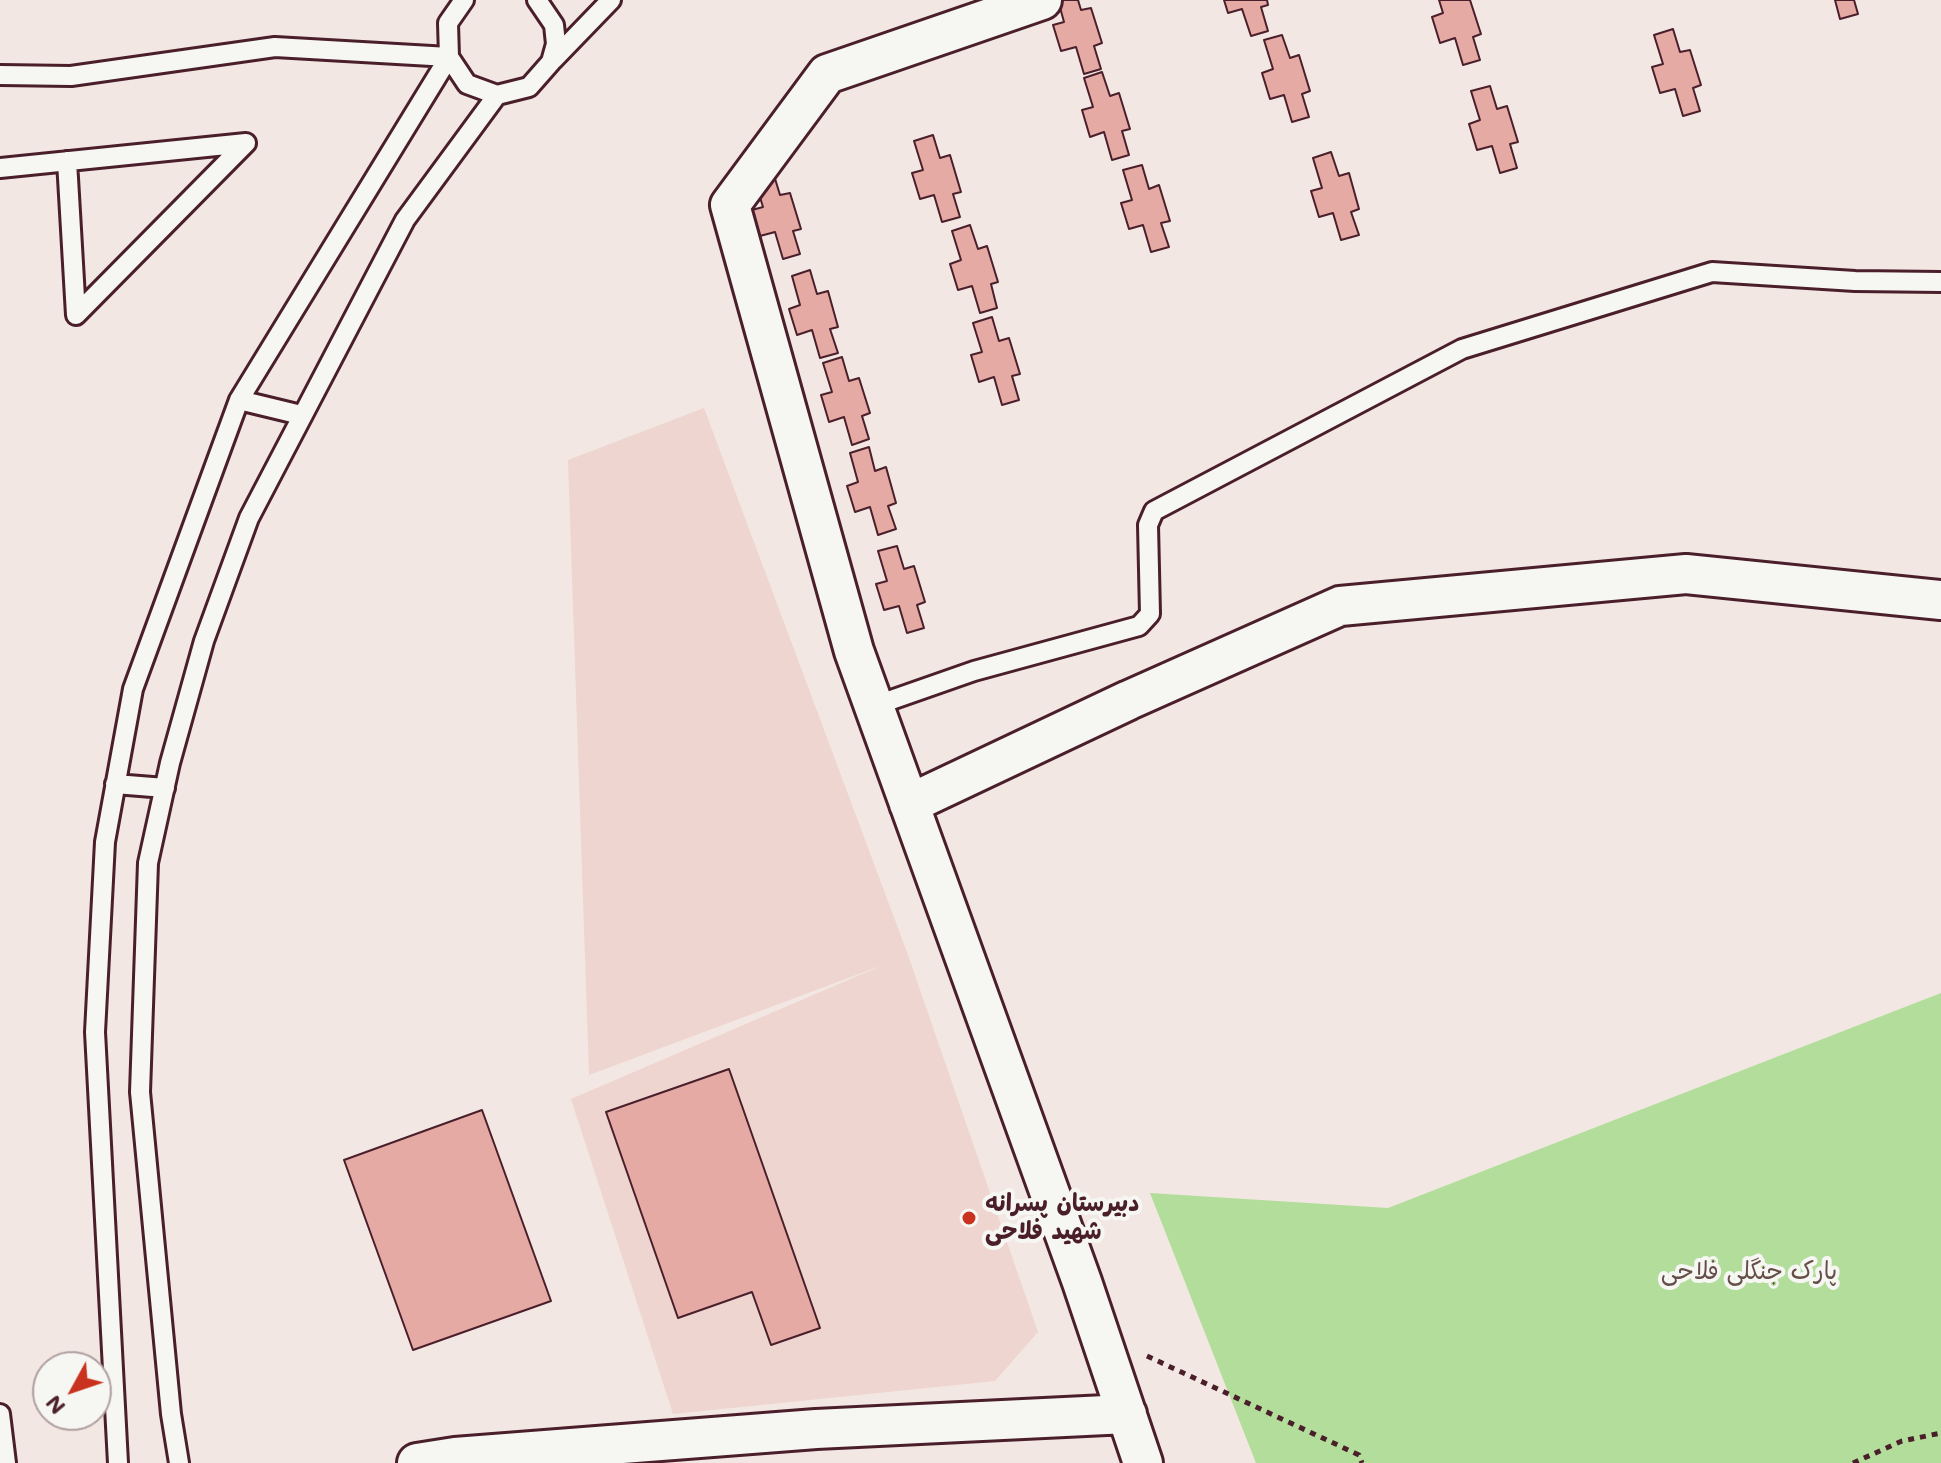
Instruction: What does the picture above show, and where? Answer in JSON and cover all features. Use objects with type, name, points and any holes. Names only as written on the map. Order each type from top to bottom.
[{"type":"street","points":[[1042,0],[827,74],[730,205],[854,651],[1100,1335],[1143,1463]]},
{"type":"street","points":[[909,804],[1129,700],[1340,606],[1686,574],[1941,600]]},
{"type":"street","points":[[417,1463],[816,1429],[1127,1414]]},
{"type":"lane","points":[[464,0],[448,23],[446,41],[449,57],[467,84],[497,95],[529,87],[611,0]]},
{"type":"lane","points":[[537,0],[554,25],[556,44],[551,62]]},
{"type":"lane","points":[[0,75],[71,76],[275,47],[449,57]]},
{"type":"lane","points":[[118,1463],[95,1032],[105,842],[133,689],[239,400],[449,57]]},
{"type":"lane","points":[[179,1463],[171,1414],[140,1092],[148,863],[165,788],[209,627],[249,518],[405,220],[497,95]]},
{"type":"lane","points":[[0,168],[67,161],[82,160],[246,143],[76,315],[67,161]]},
{"type":"lane","points":[[874,706],[974,671],[1139,626],[1150,614],[1148,525],[1154,511],[1462,349],[1712,272],[1855,281],[1941,282]]},
{"type":"lane","points":[[239,400],[301,415]]},
{"type":"lane","points":[[115,784],[165,788]]},
{"type":"lane","points":[[0,1414],[6,1463]]},
{"type":"path","points":[[1100,1335],[1359,1455],[1362,1463]]},
{"type":"path","points":[[1853,1463],[1902,1441],[1941,1433]]},
{"type":"shaded area","points":[[704,408],[908,955],[1038,1332],[995,1381],[673,1414],[571,1099],[883,965],[589,1075],[568,460]]},
{"type":"green space","name":"پارک جنگلی فلاحی","points":[[1941,993],[1941,1463],[1256,1463],[1150,1193],[1388,1208]]},
{"type":"building","points":[[1058,0],[1078,0],[1081,10],[1091,8],[1102,43],[1094,46],[1101,69],[1084,74],[1076,47],[1061,51],[1053,25],[1064,22]]},
{"type":"building","points":[[1224,0],[1267,0],[1268,5],[1261,7],[1268,31],[1251,36],[1242,9],[1228,13]]},
{"type":"building","points":[[1439,0],[1470,0],[1481,34],[1473,37],[1480,60],[1463,65],[1455,38],[1440,43],[1432,17],[1443,13]]},
{"type":"building","points":[[1835,0],[1854,0],[1858,14],[1840,19]]},
{"type":"building","points":[[1673,29],[1680,52],[1690,50],[1701,85],[1693,88],[1700,111],[1683,116],[1675,89],[1660,93],[1652,67],[1663,64],[1654,35]]},
{"type":"building","points":[[1282,35],[1290,58],[1299,55],[1310,91],[1302,94],[1309,117],[1292,122],[1284,95],[1270,99],[1262,73],[1273,69],[1264,40]]},
{"type":"building","points":[[1102,72],[1110,96],[1119,93],[1130,129],[1122,131],[1129,155],[1112,160],[1104,132],[1090,137],[1082,110],[1093,107],[1084,78]]},
{"type":"building","points":[[1490,86],[1497,109],[1507,106],[1518,142],[1510,144],[1517,168],[1500,173],[1492,146],[1477,150],[1469,124],[1480,120],[1471,91]]},
{"type":"building","points":[[933,135],[940,158],[950,155],[961,192],[953,194],[960,217],[942,222],[934,195],[920,199],[912,173],[923,170],[914,141]]},
{"type":"building","points":[[1331,152],[1339,176],[1349,173],[1359,209],[1351,212],[1359,235],[1341,240],[1333,213],[1319,217],[1311,191],[1322,188],[1313,158]]},
{"type":"building","points":[[1142,165],[1149,189],[1159,185],[1170,221],[1161,223],[1169,247],[1151,252],[1143,225],[1129,229],[1121,203],[1132,200],[1123,170]]},
{"type":"building","points":[[773,172],[780,195],[790,193],[801,229],[793,231],[800,254],[783,259],[775,232],[760,236],[752,210],[763,207],[754,178]]},
{"type":"building","points":[[970,225],[978,249],[987,246],[998,282],[991,284],[997,308],[980,313],[972,286],[958,290],[950,264],[961,260],[952,231]]},
{"type":"building","points":[[810,270],[817,294],[828,291],[838,327],[830,329],[838,353],[820,358],[812,330],[797,335],[789,309],[800,305],[792,276]]},
{"type":"building","points":[[992,317],[999,341],[1009,338],[1020,374],[1012,376],[1019,400],[1002,405],[994,377],[979,382],[971,355],[982,352],[973,323]]},
{"type":"building","points":[[842,357],[849,381],[859,378],[870,413],[862,416],[869,439],[852,445],[844,417],[829,422],[821,395],[832,392],[823,363]]},
{"type":"building","points":[[869,447],[875,471],[886,467],[896,503],[888,506],[896,529],[878,535],[870,507],[855,512],[847,486],[858,482],[850,453]]},
{"type":"building","points":[[897,546],[904,569],[914,566],[925,602],[917,605],[924,628],[907,633],[899,606],[884,610],[876,584],[887,581],[878,551]]},
{"type":"building","points":[[729,1069],[820,1328],[771,1345],[752,1292],[678,1318],[606,1112]]},
{"type":"building","points":[[482,1110],[551,1301],[413,1350],[344,1160]]},
{"type":"place","name":"دبیرستان پسرانه شهید فلاحی","points":[[969,1218]]}]
